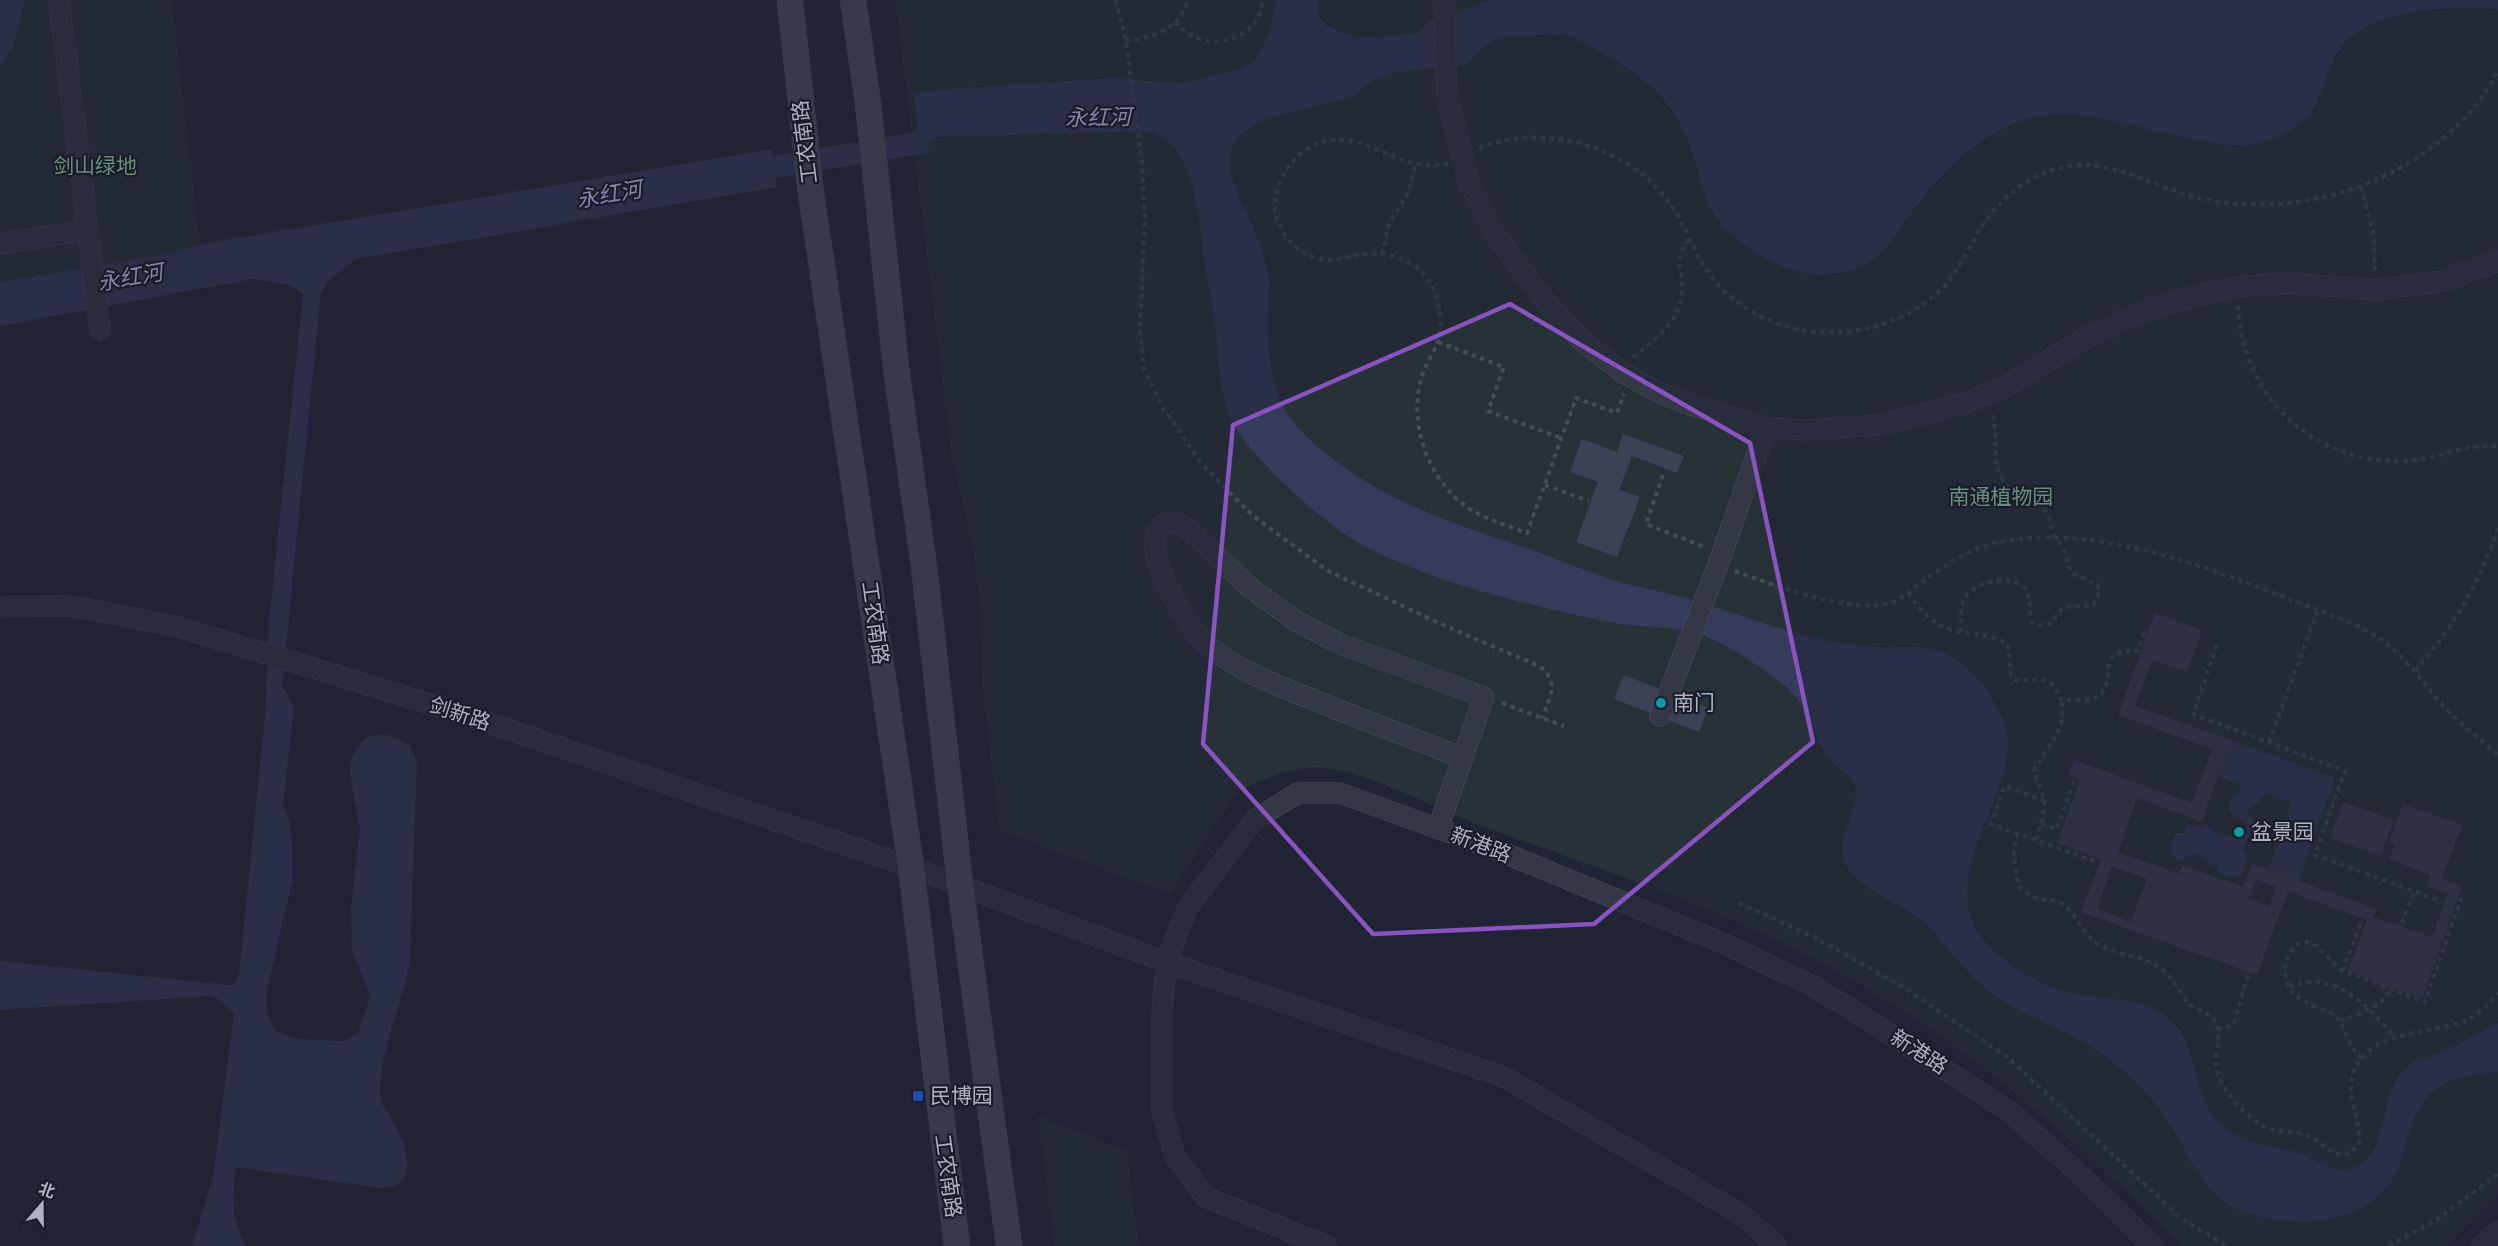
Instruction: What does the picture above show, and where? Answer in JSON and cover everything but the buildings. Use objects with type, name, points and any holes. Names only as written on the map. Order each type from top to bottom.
[{"type":"main road","name":"工农南路","points":[[790,0],[802,131],[911,867],[957,1246]]},
{"type":"main road","points":[[853,0],[875,170],[896,369],[924,566],[960,884],[1009,1246]]},
{"type":"street","points":[[59,0],[88,250],[99,321]]},
{"type":"street","points":[[1444,3],[1450,114],[1469,182],[1494,233],[1551,309],[1583,342],[1626,375],[1685,403],[1766,428],[1807,430],[1879,425],[1965,403],[2007,386],[2089,336],[2152,308],[2237,287],[2285,283],[2377,290],[2442,281],[2498,261]]},
{"type":"street","points":[[0,244],[87,230]]},
{"type":"street","points":[[1660,716],[1720,559],[1766,428]]},
{"type":"street","points":[[1438,828],[1484,697],[1338,643],[1296,621],[1249,587],[1191,531],[1179,523],[1170,522],[1161,526],[1156,535],[1154,549],[1173,598],[1186,623],[1205,643],[1229,660],[1277,685],[1463,758]]},
{"type":"street","name":"剑新路","points":[[0,607],[70,606],[178,627],[481,720],[960,884],[1166,962],[1504,1077],[1741,1214],[1777,1246]]},
{"type":"street","name":"新港路","points":[[1327,1246],[1205,1197],[1175,1156],[1162,1111],[1162,1013],[1166,962],[1188,907],[1255,819],[1298,793],[1340,793],[1438,828],[1725,944],[1813,986],[2011,1113],[2074,1169],[2153,1246]]},
{"type":"street","points":[[2481,1246],[2498,1231]]},
{"type":"path","points":[[1116,0],[1126,41],[1140,142],[1144,218],[1140,330],[1144,368],[1163,408],[1202,464],[1252,515],[1328,571],[1548,672],[1552,681],[1551,689],[1542,718]]},
{"type":"path","points":[[1126,41],[1150,38],[1175,22],[1183,14],[1188,0]]},
{"type":"path","points":[[1175,22],[1189,34],[1200,39],[1212,42],[1236,38],[1254,26],[1263,0]]},
{"type":"path","points":[[1690,238],[1681,250],[1677,261],[1682,290],[1674,318],[1662,334],[1634,356],[1626,375],[1617,413],[1576,398],[1527,533],[1488,519],[1459,501],[1433,471],[1421,438],[1417,406],[1423,372],[1438,342],[1440,315],[1438,301],[1430,283],[1413,264],[1382,254],[1370,253],[1335,260],[1322,260],[1301,251],[1283,232],[1275,204],[1287,167],[1299,154],[1327,140],[1346,139],[1364,143],[1395,158],[1416,164],[1440,165],[1483,146],[1514,139],[1544,137],[1565,139],[1618,158],[1646,178],[1667,200],[1690,238],[1703,265],[1715,281],[1732,298],[1757,315],[1777,325],[1800,330],[1827,333],[1853,331],[1880,325],[1926,302],[1946,285],[1980,230],[2004,199],[2020,185],[2043,173],[2064,166],[2095,165],[2124,171],[2183,194],[2253,206],[2282,204],[2361,187],[2419,156],[2452,131],[2472,111],[2498,71]]},
{"type":"path","points":[[1382,254],[1389,224],[1408,193],[1416,164]]},
{"type":"path","points":[[2361,187],[2374,236],[2377,290]]},
{"type":"path","points":[[2237,287],[2239,327],[2247,357],[2259,384],[2272,402],[2312,438],[2349,454],[2373,460],[2406,461],[2469,447],[2498,447]]},
{"type":"path","points":[[1438,342],[1504,367],[1488,411],[1561,438]]},
{"type":"path","points":[[1961,632],[1962,604],[1965,596],[1992,580],[2014,582],[2028,591],[2030,618],[2036,624],[2050,624],[2060,610],[2068,607],[2087,607],[2094,604],[2100,593],[2098,585],[2071,573],[2064,549],[2056,537],[2047,513],[2041,507],[2012,491],[1998,472],[1995,456],[1995,422],[1984,395]]},
{"type":"path","points":[[1663,475],[1646,524],[1787,590],[1845,603],[1870,605],[1893,602],[1937,572],[1982,546],[2056,537],[2130,545],[2254,585],[2318,610],[2384,642],[2415,671],[2441,703],[2498,755]]},
{"type":"path","points":[[1545,484],[1590,501]]},
{"type":"path","points":[[2415,671],[2444,638],[2462,609],[2485,565],[2498,528]]},
{"type":"path","points":[[1908,593],[1923,613],[1939,625],[1961,632],[1999,638],[2008,645],[2011,674],[2015,680],[2040,678],[2055,686],[2063,708],[2058,732],[2050,747],[2038,760],[2034,771],[2045,801],[2036,840]]},
{"type":"path","points":[[2269,742],[2318,610]]},
{"type":"path","points":[[2061,700],[2093,699],[2103,693],[2107,684],[2109,662],[2115,654],[2125,650],[2138,651],[2146,628]]},
{"type":"path","points":[[2217,645],[2193,714],[2345,771],[2315,855],[2441,901]]},
{"type":"path","points":[[1484,697],[1564,726]]},
{"type":"path","points":[[2041,824],[2057,830],[2074,781]]},
{"type":"path","points":[[2045,801],[2005,786],[1991,824],[2097,862]]},
{"type":"path","points":[[2017,833],[2014,857],[2018,886],[2038,898],[2062,903],[2092,939],[2102,946],[2143,957],[2154,963],[2174,982],[2193,1007],[2209,1014],[2214,1020],[2219,1039],[2216,1059],[2217,1077],[2229,1096],[2259,1123],[2270,1129],[2307,1135],[2329,1151],[2341,1156],[2350,1154],[2360,1143],[2351,1083],[2362,1058],[2394,1038],[2463,1022],[2479,1013],[2498,993]]},
{"type":"path","points":[[2402,923],[2414,891]]},
{"type":"path","points":[[2362,1058],[2351,1047],[2340,1021],[2334,1014],[2301,1000],[2293,994],[2284,969],[2289,954],[2296,945],[2307,942],[2317,946],[2335,966],[2343,971],[2425,1002],[2463,893]]},
{"type":"path","points":[[1739,903],[1814,937],[1905,988],[2007,1057],[2182,1219],[2227,1246]]},
{"type":"path","points":[[2343,971],[2361,921]]},
{"type":"path","points":[[2218,1030],[2226,1029],[2234,1024],[2247,975]]},
{"type":"path","points":[[2289,986],[2320,981],[2338,988],[2378,1017],[2394,1038]]},
{"type":"path","points":[[2340,1021],[2369,1009],[2383,1000],[2390,989]]},
{"type":"path","points":[[2389,1246],[2436,1220],[2498,1174]]},
{"type":"highlighted area","points":[[1510,304],[1750,443],[1813,742],[1594,924],[1373,934],[1203,744],[1233,425]]},
{"type":"green space","name":"剑山绿地","points":[[0,0],[172,0],[200,244],[169,254],[0,282]]},
{"type":"green space","name":"南通植物园","points":[[895,0],[2498,0],[2498,1195],[2445,1246],[2180,1246],[2097,1164],[2009,1088],[1963,1052],[1915,1019],[1814,959],[1688,902],[1471,822],[1386,785],[1340,771],[1319,768],[1300,769],[1260,781],[1238,794],[1209,833],[1171,895],[999,830],[982,684],[981,623],[974,554],[952,459]]},
{"type":"green space","points":[[1038,1116],[1127,1151],[1139,1246],[1054,1246]]},
{"type":"water","points":[[0,0],[25,0],[12,49],[0,67]]},
{"type":"water","name":"永红河","points":[[1276,0],[1318,0],[1319,16],[1326,26],[1358,38],[1374,38],[1416,33],[1429,22],[1491,0],[2498,0],[2498,9],[2457,8],[2410,12],[2367,26],[2350,37],[2337,53],[2320,95],[2307,117],[2292,129],[2265,142],[2242,145],[2220,144],[2085,115],[2059,114],[2032,118],[2005,128],[1976,145],[1947,171],[1927,192],[1880,253],[1855,269],[1838,273],[1818,274],[1791,269],[1766,258],[1742,243],[1715,216],[1682,126],[1662,98],[1651,86],[1625,66],[1566,35],[1517,36],[1499,39],[1483,47],[1467,64],[1394,73],[1380,78],[1353,96],[1290,112],[1252,126],[1240,136],[1233,146],[1230,159],[1231,174],[1259,242],[1268,273],[1268,345],[1279,398],[1289,416],[1305,435],[1353,473],[1377,488],[1426,512],[1612,579],[1686,598],[1786,630],[1826,640],[1866,647],[1929,648],[1947,654],[1973,673],[1988,692],[2002,717],[2006,728],[2008,749],[2004,771],[1970,866],[1967,890],[1970,914],[1975,927],[2001,957],[2040,983],[2067,992],[2139,1004],[2161,1013],[2175,1024],[2184,1038],[2206,1103],[2214,1118],[2227,1130],[2253,1142],[2305,1155],[2335,1169],[2348,1169],[2361,1164],[2377,1144],[2397,1079],[2404,1069],[2415,1061],[2448,1049],[2498,1023],[2498,1072],[2463,1077],[2446,1083],[2431,1093],[2419,1108],[2399,1166],[2389,1184],[2375,1199],[2359,1209],[2340,1217],[2299,1221],[2259,1216],[2228,1203],[2207,1186],[2165,1117],[2125,1072],[2082,1041],[2002,1001],[1971,975],[1926,924],[1872,890],[1849,870],[1842,851],[1845,832],[1855,803],[1855,786],[1849,776],[1826,755],[1802,703],[1776,679],[1739,654],[1700,634],[1679,629],[1618,624],[1577,615],[1479,591],[1415,569],[1357,542],[1313,510],[1281,481],[1244,440],[1235,427],[1224,399],[1214,316],[1193,188],[1178,153],[1166,140],[1150,131],[934,137],[929,141],[928,153],[776,178],[777,187],[356,259],[329,280],[321,292],[282,686],[294,708],[283,805],[290,824],[293,857],[292,883],[267,989],[267,1012],[275,1030],[296,1039],[344,1041],[358,1033],[370,997],[352,949],[351,906],[360,829],[350,775],[351,760],[357,747],[366,738],[375,735],[388,735],[410,745],[417,764],[410,960],[383,1061],[380,1094],[382,1104],[401,1136],[407,1157],[407,1170],[404,1179],[398,1185],[380,1188],[236,1167],[235,1217],[246,1246],[192,1246],[213,1178],[234,1014],[218,999],[209,996],[0,1010],[0,961],[229,985],[235,984],[239,976],[265,717],[269,621],[303,294],[287,284],[253,279],[0,326],[0,282],[169,254],[200,244],[772,149],[773,156],[918,132],[914,95],[939,90],[1112,78],[1170,83],[1195,81],[1244,68],[1257,57],[1270,32]]},
{"type":"water","points":[[2231,740],[2335,778],[2298,881],[2268,870],[2291,803],[2265,793],[2258,803],[2246,809],[2255,823],[2243,849],[2248,858],[2240,876],[2225,876],[2217,870],[2217,866],[2208,864],[2202,855],[2190,855],[2179,862],[2173,856],[2172,844],[2175,837],[2177,833],[2185,833],[2187,826],[2202,828],[2205,823],[2218,834],[2231,837],[2242,836],[2248,829],[2243,819],[2232,816],[2228,810],[2230,799],[2237,797],[2242,785],[2218,776]]},
{"type":"place","name":"南门","points":[[1661,703]]},
{"type":"place","name":"盆景园","points":[[2239,832]]},
{"type":"place","name":"民博园","points":[[918,1096]]}]
